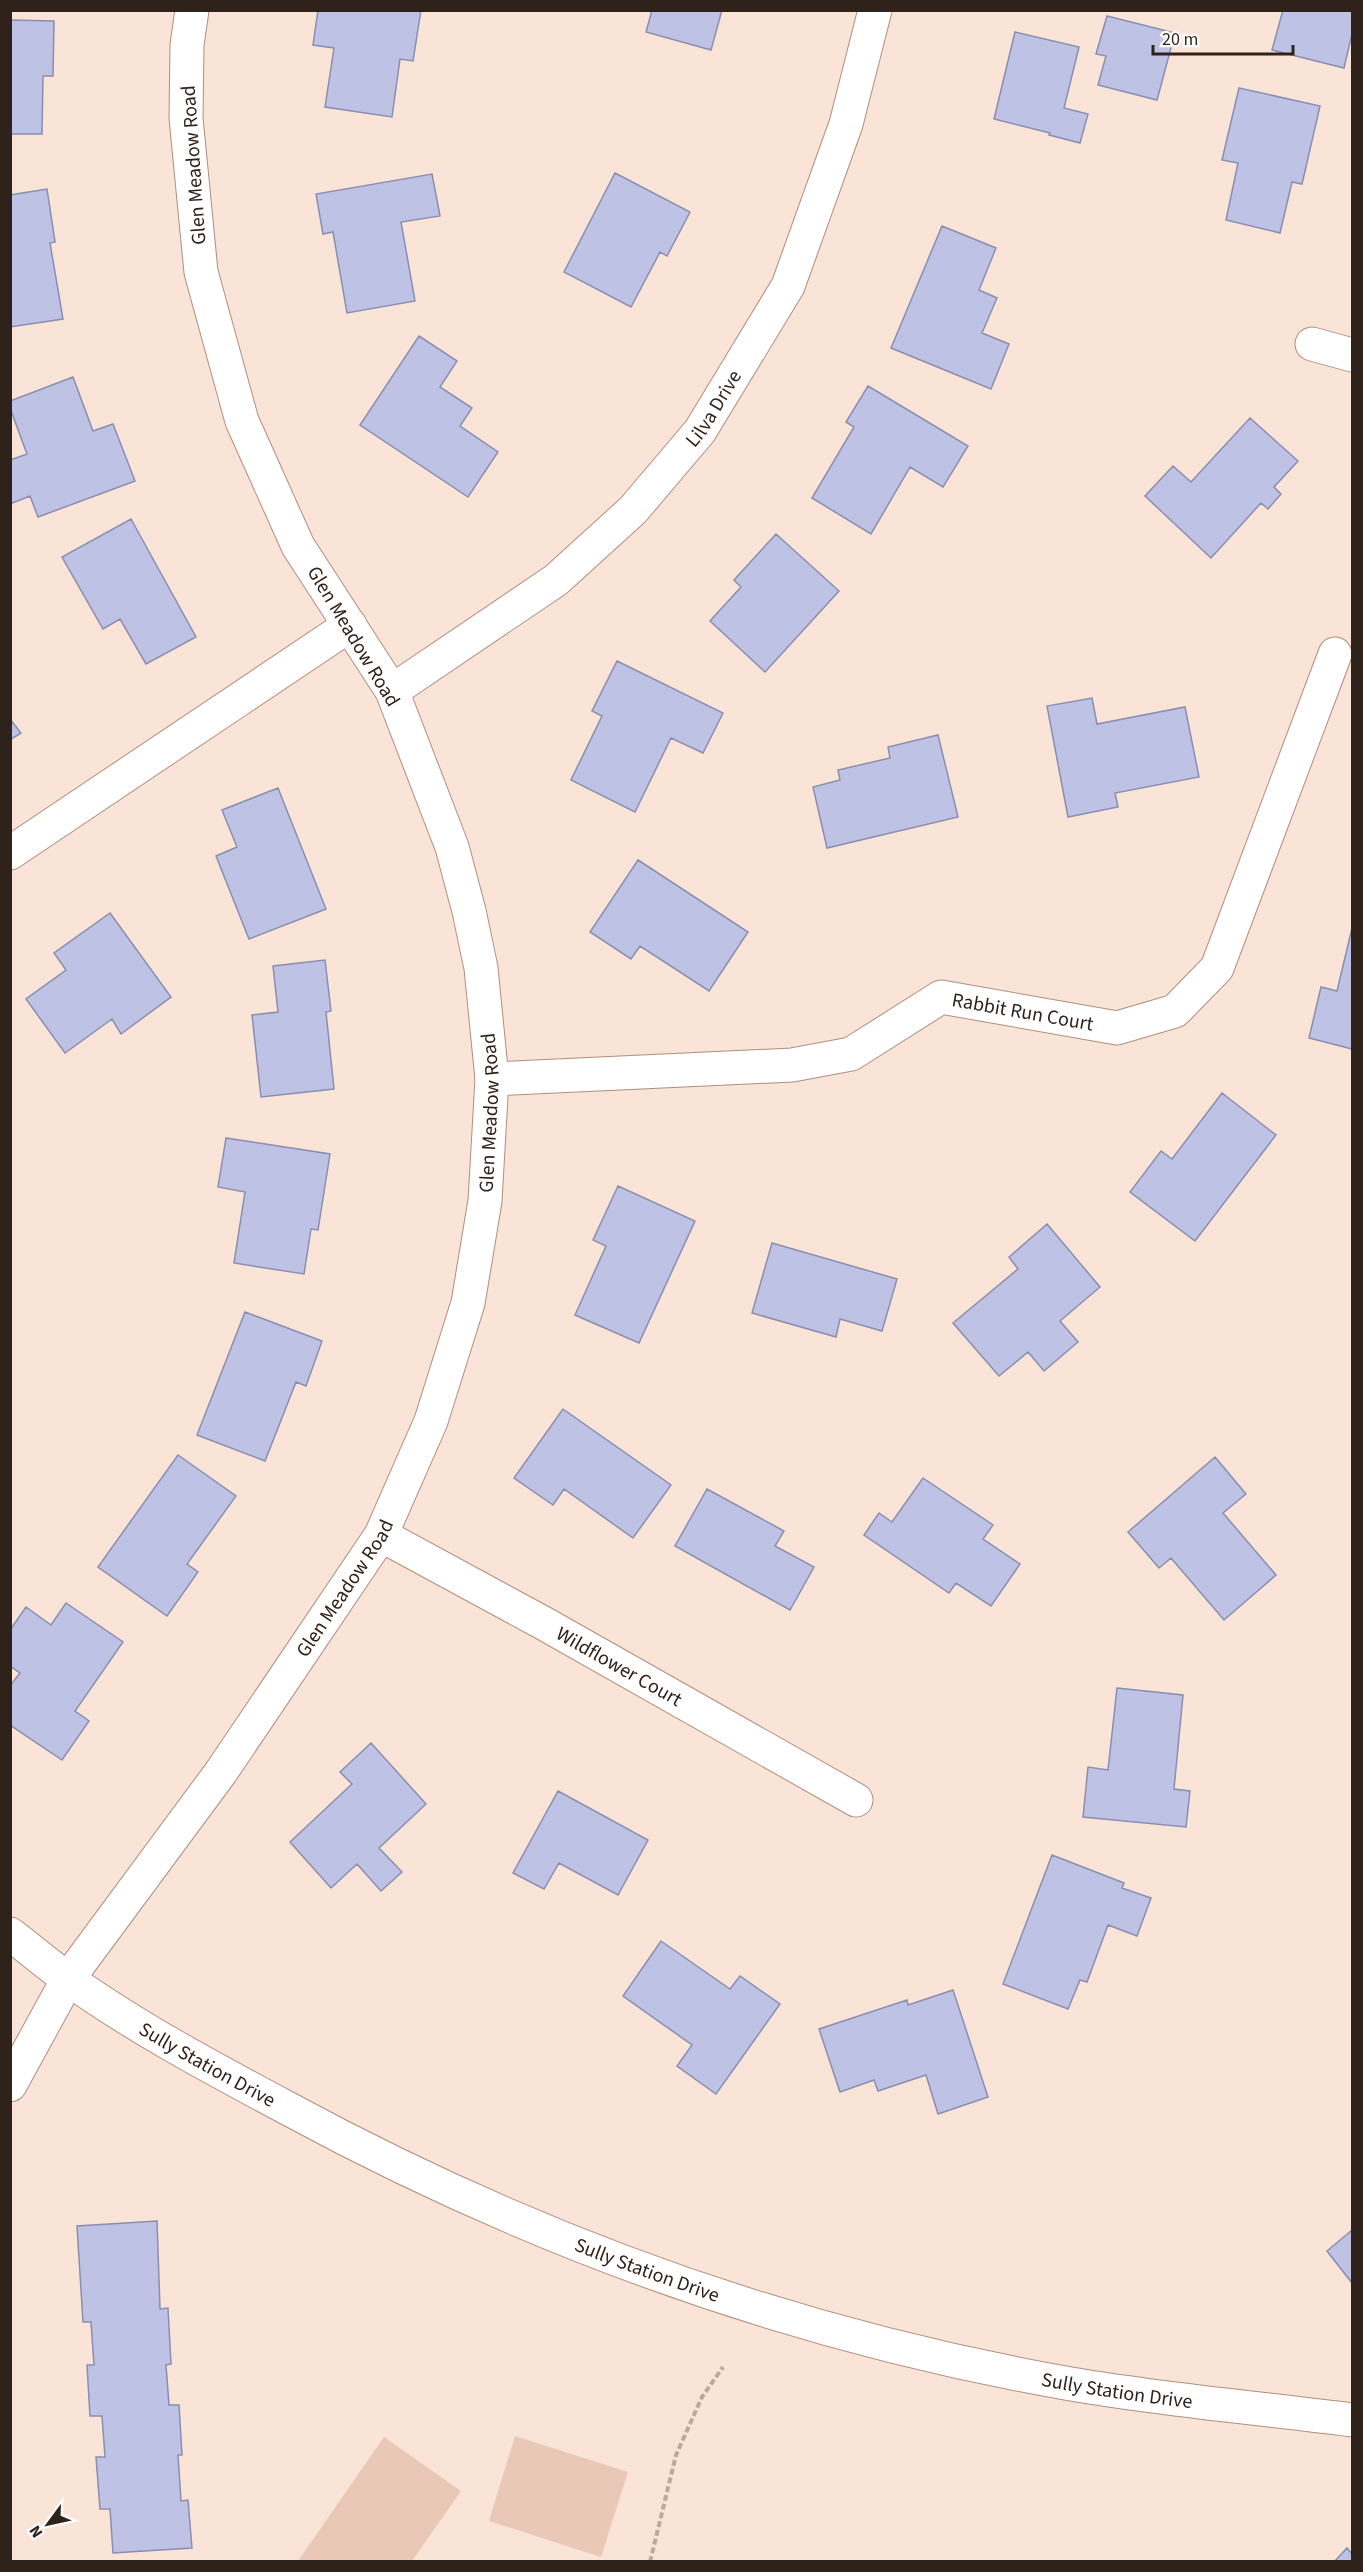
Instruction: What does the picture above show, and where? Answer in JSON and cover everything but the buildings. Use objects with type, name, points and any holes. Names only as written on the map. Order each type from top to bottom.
[{"type":"street","name":"Glen Meadow Road","points":[[10,2085],[68,1979],[221,1772],[381,1535],[431,1421],[468,1303],[485,1201],[492,1079],[481,968],[452,847],[392,692],[298,546],[242,421],[201,272],[186,118],[188,45],[192,10]]},
{"type":"street","name":"Lilva Drive","points":[[392,692],[556,580],[633,510],[700,431],[788,286],[846,124],[874,10]]},
{"type":"street","points":[[1312,344],[1353,356]]},
{"type":"street","points":[[10,853],[350,625]]},
{"type":"street","name":"Rabbit Run Court","points":[[492,1079],[792,1065],[851,1054],[941,997],[1117,1028],[1175,1011],[1217,968],[1335,654]]},
{"type":"street","name":"Wildflower Court","points":[[381,1535],[856,1800]]},
{"type":"street","name":"Sully Station Drive","points":[[10,1934],[68,1979],[189,2055],[375,2156],[548,2234],[727,2300],[903,2349],[1073,2385],[1353,2420]]},
{"type":"path","points":[[650,2562],[676,2454],[702,2397],[723,2367]]},
{"type":"shaded area","points":[[515,2436],[628,2472],[601,2557],[489,2521]]},
{"type":"shaded area","points":[[384,2437],[461,2491],[412,2561],[298,2561]]}]
